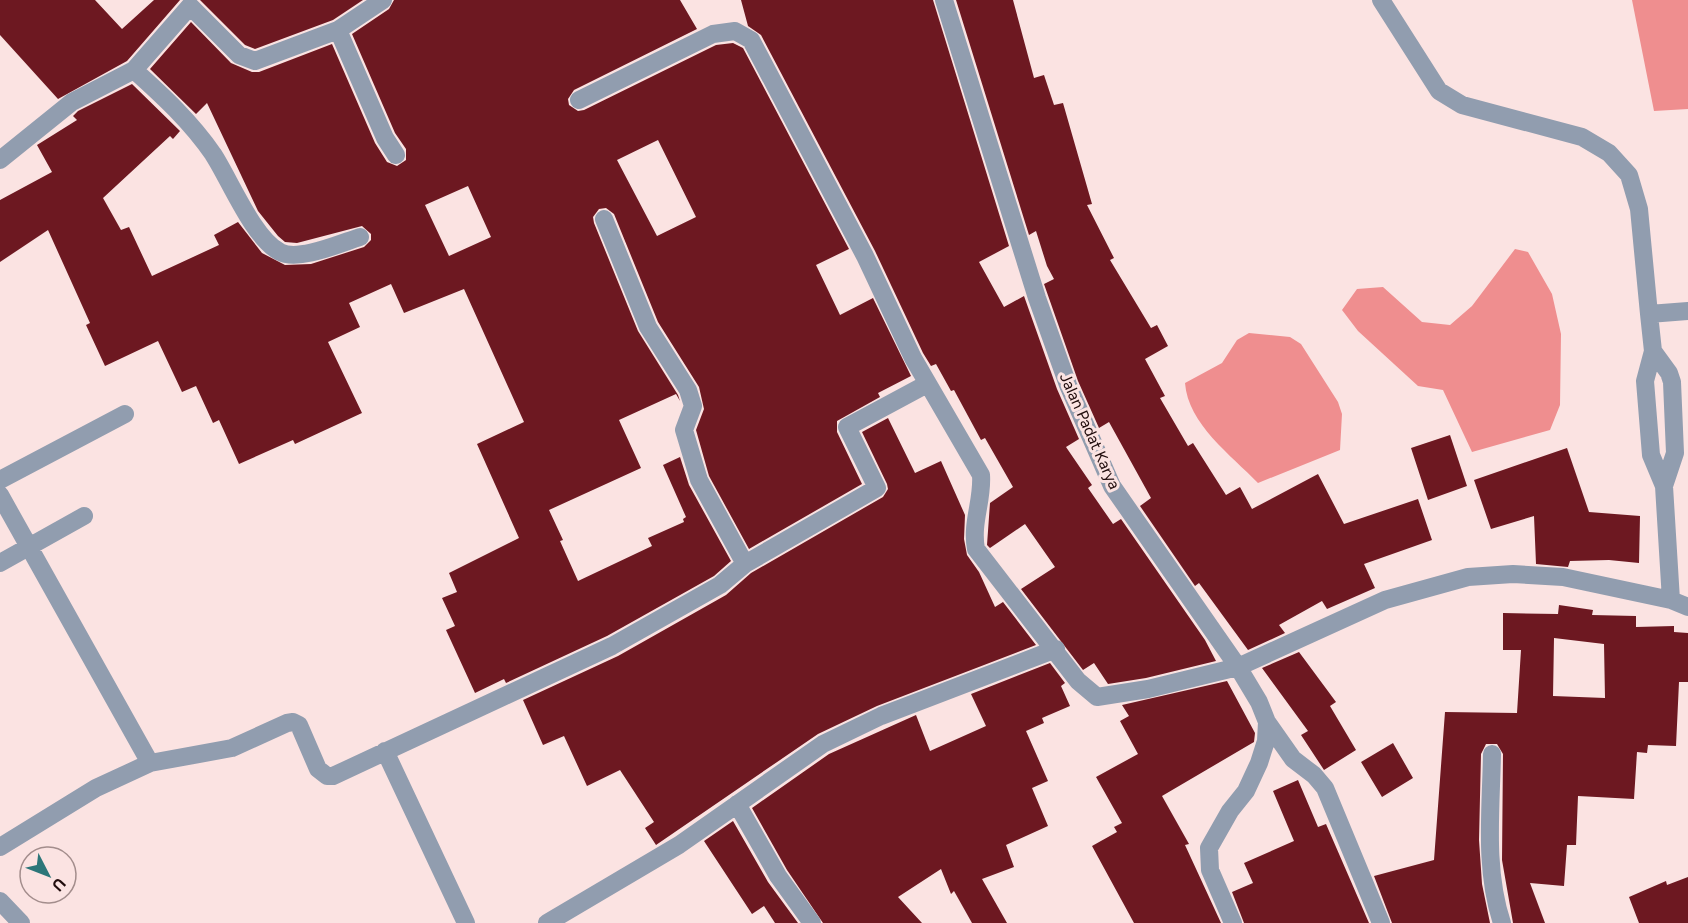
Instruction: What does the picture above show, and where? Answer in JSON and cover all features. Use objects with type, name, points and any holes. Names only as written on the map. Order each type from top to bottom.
[{"type":"street","points":[[0,160],[72,102],[134,70],[187,3],[239,55],[255,61],[338,30],[383,0]]},
{"type":"street","name":"Jalan Padat Karya","points":[[944,0],[1037,298],[1068,385],[1112,486],[1238,667],[1259,702],[1267,723],[1293,759],[1314,775],[1325,788],[1382,923]]},
{"type":"street","points":[[1381,0],[1439,91],[1462,105],[1582,138],[1609,153],[1629,175],[1639,208],[1653,351],[1645,381],[1651,455],[1664,486],[1671,600]]},
{"type":"street","points":[[338,30],[385,138],[396,155]]},
{"type":"street","points":[[579,100],[719,32],[735,31],[751,40],[865,256],[927,384],[981,475],[982,488],[973,534],[976,549],[1041,635],[1056,649],[1078,681],[1097,697],[1149,689],[1238,667],[1385,600],[1468,577],[1513,574],[1563,577],[1671,600],[1688,607]]},
{"type":"street","points":[[134,70],[194,129],[214,156],[237,198],[265,238],[280,252],[293,255],[312,252],[360,237]]},
{"type":"street","points":[[604,219],[648,327],[688,390],[693,406],[684,430],[699,480],[745,564]]},
{"type":"street","points":[[1649,314],[1688,311]]},
{"type":"street","points":[[1653,351],[1669,373],[1672,382],[1675,453],[1664,486]]},
{"type":"street","points":[[0,847],[96,788],[150,763],[232,748],[293,722],[304,731],[318,769],[327,776],[612,646],[720,585],[745,564],[877,488],[847,427],[927,384]]},
{"type":"street","points":[[0,480],[125,414]]},
{"type":"street","points":[[0,495],[150,763]]},
{"type":"street","points":[[0,563],[84,516]]},
{"type":"street","points":[[547,923],[679,845],[823,744],[881,716],[1056,649]]},
{"type":"street","points":[[1233,923],[1210,870],[1209,848],[1254,772],[1266,741],[1267,723]]},
{"type":"street","points":[[385,751],[466,923]]},
{"type":"street","points":[[1492,754],[1490,852],[1493,884],[1502,923]]},
{"type":"street","points":[[737,804],[778,876],[812,923]]},
{"type":"street","points":[[0,901],[21,923]]},
{"type":"shaded area","points":[[1632,0],[1688,0],[1688,109],[1654,111]]},
{"type":"shaded area","points":[[1515,249],[1528,252],[1552,294],[1561,334],[1560,405],[1550,430],[1472,452],[1443,390],[1418,386],[1358,331],[1342,310],[1357,289],[1383,287],[1422,322],[1450,325],[1472,306]]},
{"type":"shaded area","points":[[1249,333],[1290,337],[1301,344],[1338,402],[1342,414],[1340,450],[1258,483],[1212,438],[1202,425],[1188,398],[1185,383],[1222,363],[1237,340]]},
{"type":"building","points":[[0,0],[95,0],[122,29],[154,0],[180,0],[127,61],[58,99],[0,35]]},
{"type":"building","points":[[200,0],[363,0],[333,20],[255,49],[245,45]]},
{"type":"building","points":[[394,0],[680,0],[697,29],[574,90],[568,99],[569,105],[578,111],[584,110],[716,45],[733,43],[743,48],[849,249],[816,265],[840,315],[873,298],[911,376],[878,393],[880,397],[837,421],[837,432],[862,484],[749,549],[709,476],[696,430],[704,409],[699,387],[658,322],[614,214],[606,208],[599,209],[593,217],[594,223],[638,331],[678,395],[680,401],[676,394],[619,420],[641,468],[549,510],[563,540],[560,541],[578,581],[652,546],[648,538],[684,522],[683,519],[686,517],[663,465],[680,457],[689,485],[731,561],[714,576],[607,636],[506,683],[504,679],[475,693],[446,630],[455,626],[442,598],[457,592],[449,573],[519,538],[477,444],[524,422],[464,289],[404,313],[391,284],[349,303],[360,327],[328,342],[362,413],[295,444],[293,440],[239,464],[219,420],[213,423],[196,386],[182,392],[158,341],[105,366],[86,325],[90,323],[48,230],[0,262],[0,200],[52,172],[37,145],[77,120],[73,116],[78,111],[132,84],[180,131],[173,139],[170,136],[103,198],[121,230],[129,227],[152,276],[219,245],[214,235],[238,222],[262,253],[285,265],[311,264],[364,247],[371,240],[371,234],[362,226],[297,243],[285,242],[258,211],[207,103],[196,114],[150,69],[191,22],[231,63],[252,72],[259,72],[332,44],[375,143],[387,162],[397,166],[406,160],[406,149],[395,133],[352,34],[389,9]],"holes":[[[658,140],[696,217],[657,236],[617,160]],[[468,186],[491,237],[449,256],[425,205]]]},
{"type":"building","points":[[741,0],[933,0],[1009,246],[979,262],[1004,307],[1024,296],[1057,389],[1079,439],[1066,447],[1092,485],[1088,488],[1113,524],[1121,519],[1205,640],[1216,661],[1146,678],[1108,684],[1094,663],[1083,670],[1021,589],[1055,567],[1025,524],[990,548],[987,545],[990,503],[1013,487],[985,438],[981,440],[954,390],[951,391],[936,364],[931,366],[923,353],[875,251],[761,35],[748,26]]},
{"type":"building","points":[[956,0],[1013,0],[1034,78],[1044,75],[1054,105],[1063,103],[1092,204],[1087,205],[1114,258],[1110,260],[1151,328],[1157,325],[1168,346],[1145,359],[1165,396],[1160,398],[1188,446],[1193,443],[1226,495],[1240,487],[1252,509],[1318,474],[1344,524],[1418,499],[1432,540],[1364,564],[1375,588],[1327,609],[1322,601],[1279,625],[1285,633],[1248,650],[1199,583],[1195,586],[1140,506],[1151,498],[1109,422],[1099,428],[1078,381],[1044,284],[1054,279],[1047,266],[1036,231],[1029,235]]},
{"type":"building","points":[[888,418],[915,473],[941,461],[965,515],[964,539],[967,555],[979,572],[995,607],[1003,602],[1036,645],[877,706],[818,734],[656,845],[645,828],[654,822],[620,770],[587,786],[564,736],[543,745],[523,700],[618,656],[726,595],[751,573],[883,497],[888,489],[887,484],[862,432]]},
{"type":"building","points":[[1450,435],[1467,486],[1428,500],[1411,448]]},
{"type":"building","points":[[1567,448],[1589,512],[1640,516],[1639,563],[1609,560],[1570,561],[1568,567],[1536,564],[1534,516],[1491,529],[1474,480]]},
{"type":"building","points":[[1559,605],[1593,610],[1592,615],[1636,616],[1636,627],[1674,626],[1674,632],[1688,633],[1688,682],[1679,682],[1676,746],[1648,745],[1647,753],[1637,752],[1634,799],[1578,796],[1576,845],[1567,845],[1564,886],[1530,883],[1545,923],[1513,923],[1502,860],[1503,754],[1497,744],[1486,744],[1481,754],[1479,840],[1482,884],[1490,923],[1392,923],[1374,876],[1434,860],[1445,712],[1517,713],[1521,650],[1503,650],[1503,613],[1558,614]],"holes":[[[1554,638],[1604,644],[1605,698],[1553,696]]]},
{"type":"building","points":[[1299,652],[1336,702],[1330,706],[1356,750],[1324,770],[1301,735],[1308,731],[1262,668]]},
{"type":"building","points":[[1050,663],[1065,683],[1061,686],[1070,706],[1042,718],[1044,723],[1026,731],[1048,781],[1032,788],[1048,826],[1006,845],[1014,867],[982,879],[1007,923],[972,923],[954,891],[951,894],[941,869],[898,897],[922,923],[823,923],[787,870],[752,808],[829,754],[916,715],[930,751],[986,726],[971,694]]},
{"type":"building","points":[[1227,681],[1255,733],[1254,742],[1162,796],[1189,844],[1185,845],[1221,923],[1134,923],[1092,846],[1117,832],[1114,827],[1122,823],[1096,777],[1138,754],[1120,721],[1129,716],[1122,705]]},
{"type":"building","points":[[1393,743],[1413,778],[1382,797],[1361,762]]},
{"type":"building","points":[[1298,780],[1318,827],[1326,824],[1369,923],[1244,923],[1232,892],[1253,883],[1244,863],[1294,841],[1273,791]]},
{"type":"building","points":[[733,821],[768,882],[798,923],[775,923],[764,906],[752,914],[704,841]]},
{"type":"building","points":[[1688,877],[1688,923],[1639,923],[1629,897],[1666,881],[1667,885]]}]
